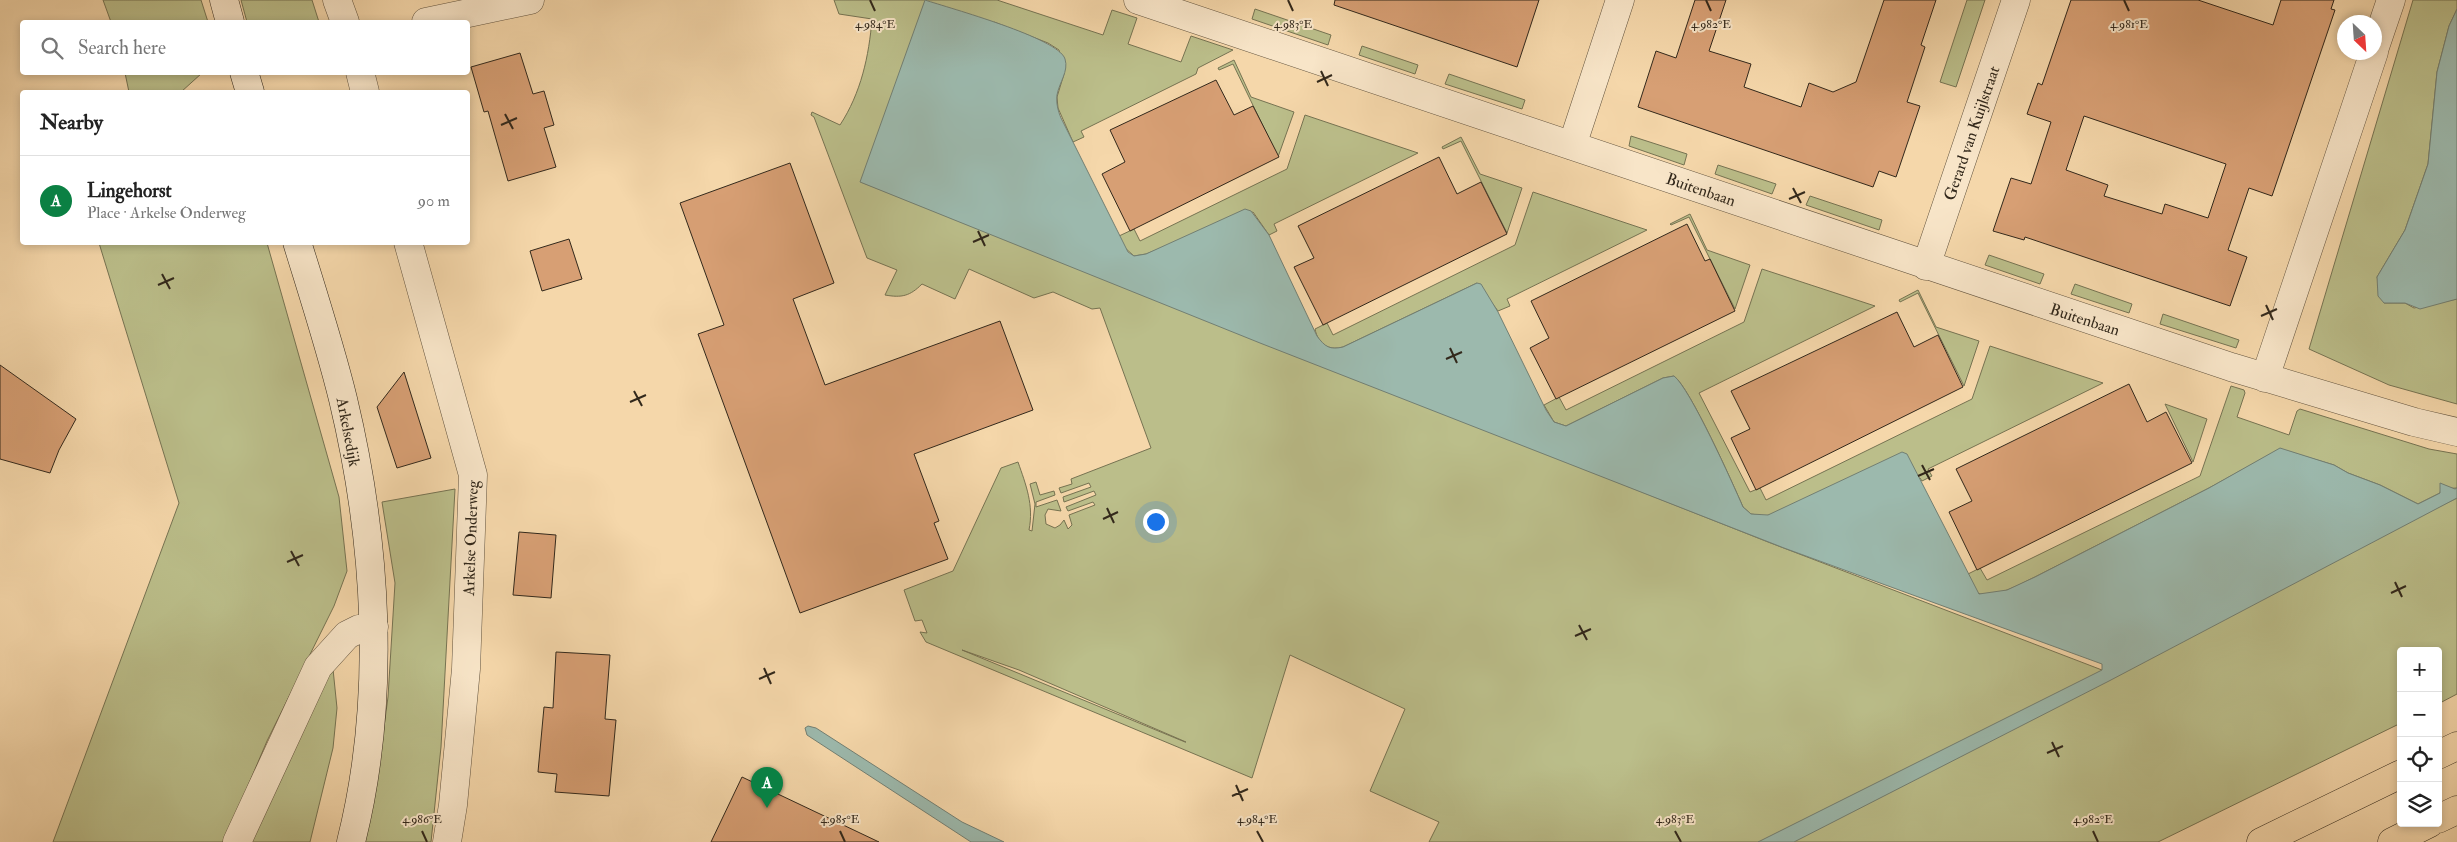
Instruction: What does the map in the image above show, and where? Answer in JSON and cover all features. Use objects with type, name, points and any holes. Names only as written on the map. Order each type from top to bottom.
[{"type":"highway","points":[[2442,753],[2457,746]]},
{"type":"highway","points":[[2261,842],[2397,776]]},
{"type":"highway","points":[[2442,817],[2457,810]]},
{"type":"highway","points":[[2392,842],[2422,827]]},
{"type":"street","points":[[224,0],[229,20]]},
{"type":"street","points":[[337,0],[344,20]]},
{"type":"street","points":[[435,20],[530,0]]},
{"type":"street","name":"Buitenbaan","points":[[1138,0],[1200,10],[1572,146],[1926,266],[2265,378],[2332,396],[2414,422],[2457,432]]},
{"type":"street","points":[[1572,146],[1620,0]]},
{"type":"street","name":"Gerard van Kuijlstraat","points":[[1926,266],[2016,0]]},
{"type":"street","points":[[2382,27],[2391,0]]},
{"type":"street","points":[[2265,378],[2371,60]]},
{"type":"street","points":[[245,75],[249,90]]},
{"type":"street","points":[[361,75],[364,90]]},
{"type":"street","name":"Arkelsedijk","points":[[298,245],[325,330],[343,400],[370,561],[374,627],[373,693],[361,798],[351,842]]},
{"type":"street","name":"Arkelse Onderweg","points":[[409,245],[473,475],[466,668],[453,804],[447,842]]},
{"type":"street","points":[[237,842],[318,667],[346,635],[359,629],[374,627]]},
{"type":"green space","points":[[103,0],[201,0],[207,20],[110,20]]},
{"type":"green space","points":[[241,0],[312,0],[318,20],[246,20]]},
{"type":"green space","points":[[834,0],[997,0],[1103,35],[1112,10],[1137,18],[1128,44],[1181,62],[1191,36],[1233,50],[1198,68],[1196,74],[1081,131],[1084,137],[1073,142],[1058,108],[1057,97],[1064,74],[1059,50],[1048,43],[994,22],[861,182],[1768,542],[2102,670],[2457,498],[2457,694],[2442,702],[2442,647],[2397,647],[2397,725],[2158,842],[1429,842],[1439,822],[1370,791],[1405,709],[1290,655],[1252,778],[926,642],[920,632],[927,633],[922,620],[915,621],[904,590],[953,571],[1001,468],[1018,462],[1030,504],[1029,530],[1032,531],[1035,504],[1030,484],[1036,482],[1040,495],[1054,491],[1055,495],[1036,502],[1036,507],[1057,500],[1061,511],[1048,509],[1045,515],[1046,524],[1055,528],[1064,520],[1068,529],[1072,525],[1069,515],[1095,505],[1093,502],[1068,511],[1066,507],[1096,495],[1094,491],[1064,502],[1063,497],[1091,487],[1089,483],[1061,493],[1059,488],[1072,484],[1071,479],[1151,448],[1100,308],[1092,309],[1053,292],[1034,298],[969,269],[955,299],[922,284],[914,291],[905,295],[885,295],[897,270],[867,258],[814,117],[811,115],[812,112],[840,125],[859,87],[863,74],[869,47],[872,19],[839,14]],"holes":[[[962,650],[1019,670],[1185,742]]]},
{"type":"green space","points":[[1967,0],[1985,0],[1956,87],[1940,82]]},
{"type":"green space","points":[[2413,0],[2457,0],[2457,9],[2449,26],[2437,72],[2428,164],[2405,230],[2377,277],[2384,303],[2405,303],[2414,308],[2457,299],[2457,404],[2389,385],[2309,349]]},
{"type":"green space","points":[[1255,9],[1331,35],[1328,45],[1252,19]]},
{"type":"green space","points":[[1362,46],[1418,65],[1415,74],[1359,55]]},
{"type":"green space","points":[[1234,60],[1251,97],[1294,112],[1278,157],[1233,64],[1219,70],[1218,68]]},
{"type":"green space","points":[[1449,74],[1525,100],[1522,109],[1445,84]]},
{"type":"green space","points":[[126,75],[200,75],[183,90],[129,90]]},
{"type":"green space","points":[[1305,115],[1418,153],[1274,224],[1277,231],[1269,235],[1253,212],[1146,254],[1134,256],[1124,247],[1119,236],[1134,229],[1140,241],[1287,169]]},
{"type":"green space","points":[[1631,136],[1687,154],[1684,165],[1629,146]]},
{"type":"green space","points":[[1461,137],[1480,174],[1522,188],[1507,233],[1461,141],[1443,149],[1442,147]]},
{"type":"green space","points":[[1718,165],[1776,184],[1772,194],[1715,174]]},
{"type":"green space","points":[[1533,192],[1647,230],[1507,299],[1510,306],[1498,311],[1477,283],[1343,347],[1328,347],[1321,342],[1315,329],[1327,323],[1333,335],[1515,245]]},
{"type":"green space","points":[[1810,196],[1882,220],[1879,230],[1806,205]]},
{"type":"green space","points":[[1690,214],[1707,250],[1750,265],[1735,309],[1689,217],[1670,224]]},
{"type":"green space","points":[[100,245],[268,245],[339,497],[347,571],[334,606],[267,741],[224,842],[53,842],[179,503]]},
{"type":"green space","points":[[1989,255],[2044,274],[2040,284],[1985,265]]},
{"type":"green space","points":[[1762,269],[1875,306],[1699,393],[1750,492],[1760,488],[1766,500],[1972,399],[1990,346],[2103,383],[1928,469],[1932,476],[1922,481],[1920,478],[1765,516],[1751,514],[1743,507],[1690,398],[1674,376],[1663,378],[1566,426],[1554,422],[1544,405],[1559,397],[1566,410],[1744,322]]},
{"type":"green space","points":[[2075,284],[2132,304],[2129,313],[2071,294]]},
{"type":"green space","points":[[1918,290],[1936,327],[1979,341],[1964,386],[1918,293],[1900,302],[1899,300]]},
{"type":"green space","points":[[2163,314],[2239,340],[2236,348],[2160,324]]},
{"type":"green space","points":[[2231,386],[2244,390],[2245,393],[2237,417],[2289,435],[2297,411],[2300,409],[2429,449],[2457,454],[2457,488],[2441,489],[2440,493],[2418,504],[2334,465],[2280,449],[2209,488],[2021,584],[1999,593],[1977,593],[1968,574],[1980,568],[1987,580],[2200,476]]},
{"type":"green space","points":[[2165,404],[2207,419],[2193,462]]},
{"type":"green space","points":[[455,489],[441,747],[431,842],[365,842],[388,697],[395,583],[382,502]]},
{"type":"green space","points":[[333,669],[337,708],[333,748],[310,842],[249,842],[309,706]]},
{"type":"shaded area","points":[[925,0],[1024,33],[1044,42],[1058,51],[1065,59],[1066,68],[1057,95],[1060,115],[1128,252],[1134,256],[1146,254],[1245,209],[1251,211],[1269,235],[1317,336],[1325,345],[1331,348],[1343,347],[1477,283],[1481,284],[1498,312],[1546,410],[1554,422],[1566,426],[1663,378],[1674,376],[1690,398],[1743,507],[1751,514],[1768,515],[1902,452],[1907,454],[1979,594],[2007,590],[2035,577],[2209,488],[2280,448],[2334,465],[2418,504],[2440,493],[2440,483],[2455,489],[2457,488],[2457,498],[2109,681],[1794,842],[1758,842],[2102,670],[2102,664],[1784,548],[1260,343],[860,182]]},
{"type":"shaded area","points":[[2457,9],[2457,299],[2420,309],[2405,303],[2384,303],[2378,296],[2377,277],[2405,230],[2428,164],[2437,72],[2449,26]]},
{"type":"shaded area","points":[[808,726],[816,728],[962,822],[1004,842],[971,842],[807,735],[805,728]]},
{"type":"building","points":[[1335,0],[1539,0],[1517,67],[1334,5]]},
{"type":"building","points":[[1695,0],[1726,0],[1709,51],[1751,64],[1744,87],[1801,107],[1809,83],[1833,92],[1856,82],[1884,0],[1936,0],[1921,45],[1925,47],[1907,102],[1920,106],[1896,177],[1879,171],[1873,187],[1638,107],[1656,51],[1676,58]]},
{"type":"building","points":[[2071,0],[2198,0],[2273,25],[2281,0],[2334,0],[2331,9],[2335,10],[2272,196],[2249,188],[2228,250],[2247,257],[2230,306],[2025,237],[2024,240],[1993,231],[2011,178],[2031,184],[2051,122],[2027,114],[2038,83],[2042,85]],"holes":[[[2084,116],[2226,164],[2208,218],[2165,204],[2162,214],[2104,196],[2108,185],[2066,170]]]},
{"type":"building","points":[[520,53],[533,94],[544,91],[554,125],[544,128],[556,167],[508,181],[488,111],[484,112],[471,67]]},
{"type":"building","points":[[1216,80],[1234,115],[1253,106],[1279,157],[1130,231],[1102,174],[1125,162],[1110,130]]},
{"type":"building","points":[[1439,157],[1457,194],[1481,182],[1507,234],[1323,325],[1294,267],[1314,258],[1298,226]]},
{"type":"building","points":[[790,163],[834,283],[793,299],[825,385],[1000,321],[1033,410],[914,454],[939,521],[934,523],[948,559],[800,613],[698,334],[724,325],[680,203]]},
{"type":"building","points":[[1687,224],[1705,261],[1710,259],[1735,311],[1556,399],[1530,348],[1549,338],[1531,301]]},
{"type":"building","points":[[569,239],[582,279],[542,291],[530,251]]},
{"type":"building","points":[[1897,312],[1914,347],[1938,335],[1963,387],[1756,490],[1731,438],[1750,429],[1731,391]]},
{"type":"building","points":[[0,365],[76,419],[59,450],[50,473],[0,459]]},
{"type":"building","points":[[404,372],[431,458],[397,468],[377,407]]},
{"type":"building","points":[[2129,384],[2147,422],[2166,412],[2192,463],[1977,570],[1949,512],[1972,501],[1956,469]]},
{"type":"building","points":[[519,532],[556,535],[551,598],[513,595]]},
{"type":"building","points":[[556,652],[610,655],[605,719],[616,720],[609,796],[555,792],[557,774],[538,772],[544,707],[553,708]]},
{"type":"building","points":[[742,777],[879,842],[711,842]]},
{"type":"place","name":"Lingehorst","points":[[767,808]]}]
